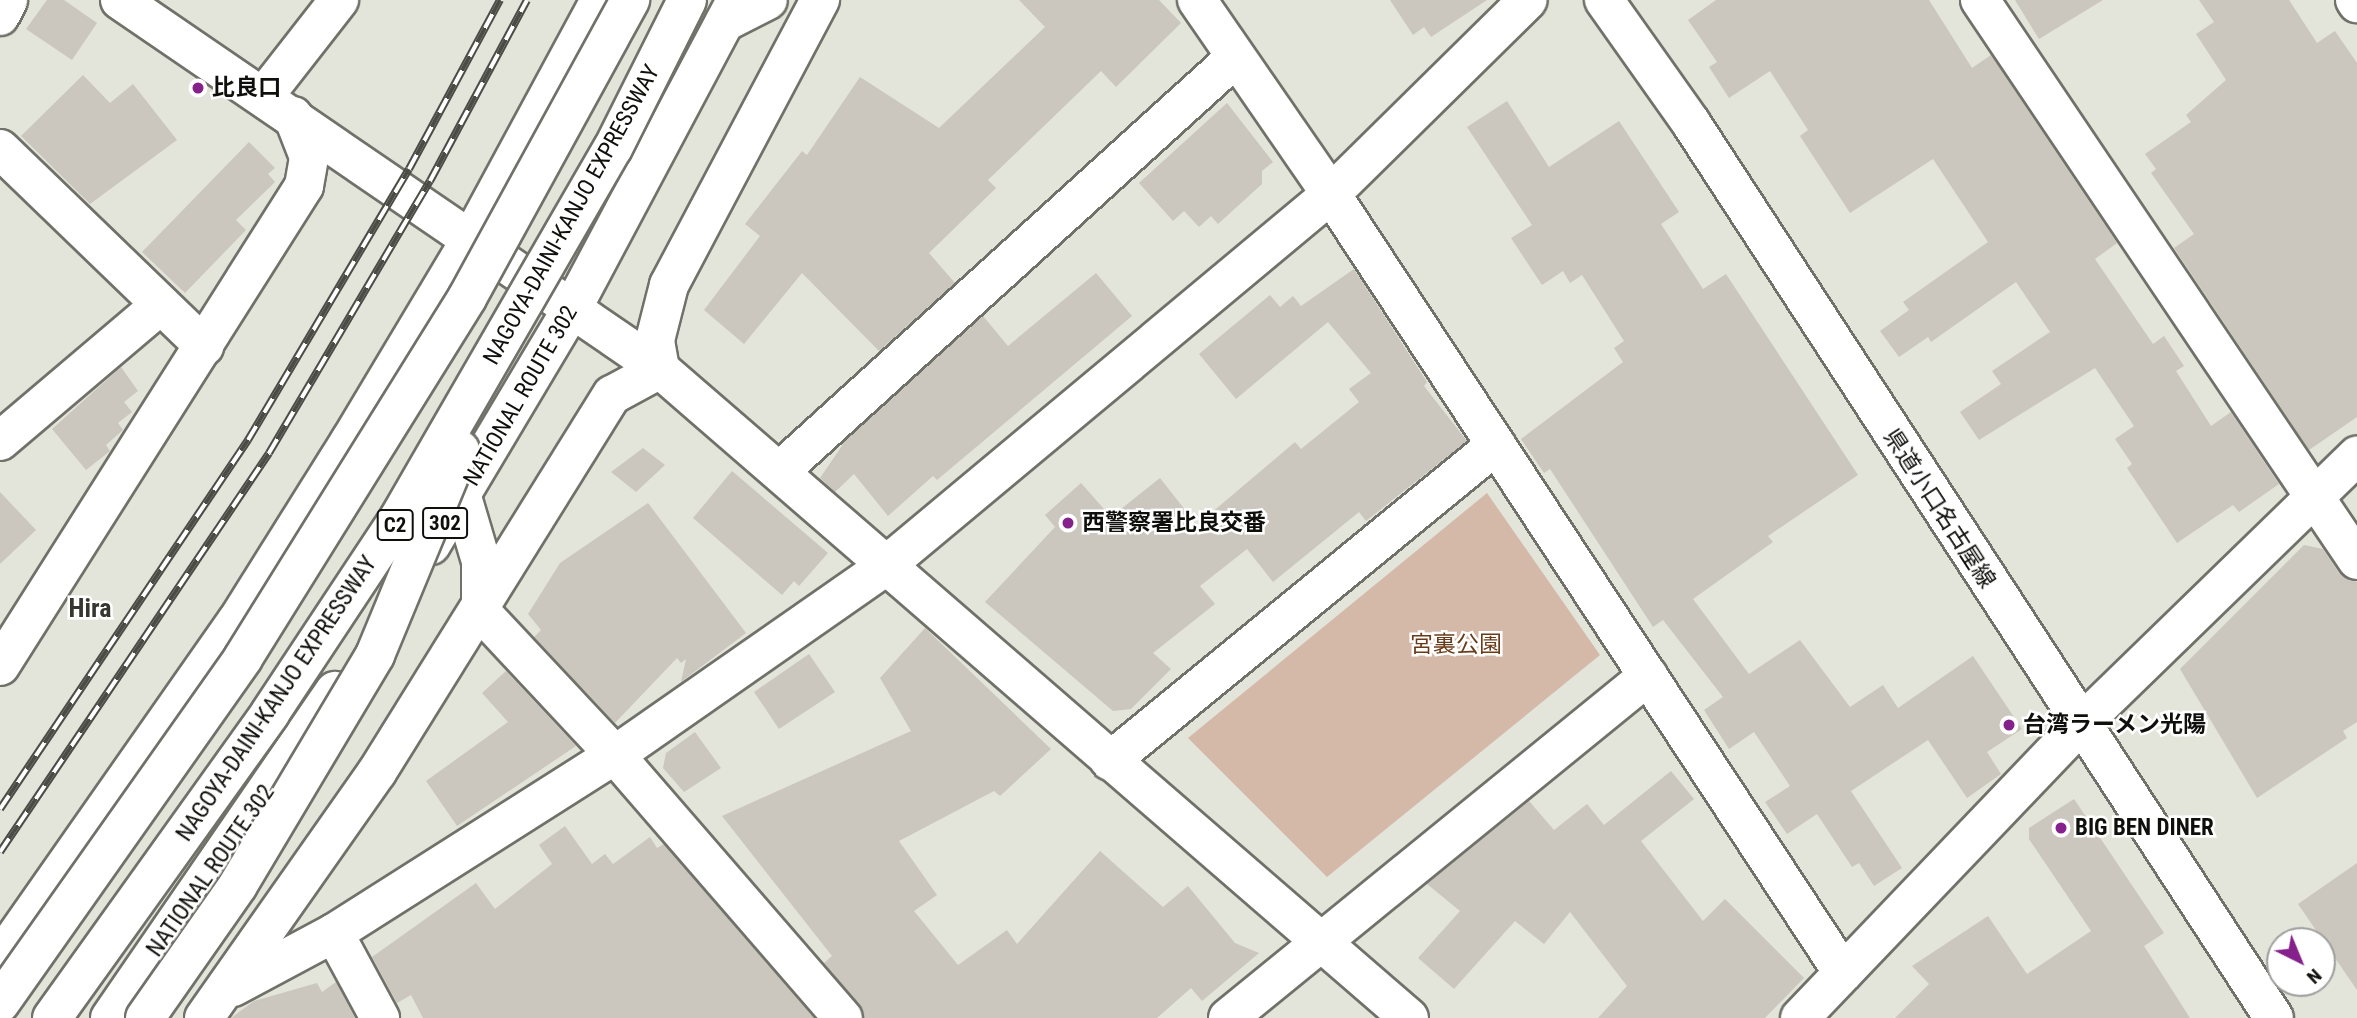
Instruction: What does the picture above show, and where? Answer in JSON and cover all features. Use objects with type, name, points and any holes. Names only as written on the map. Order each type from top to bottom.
[{"type":"main road","points":[[0,16],[8,0]]},
{"type":"main road","points":[[120,0],[472,237],[660,369],[781,470],[884,568],[1409,1018]]},
{"type":"main road","points":[[279,106],[339,0]]},
{"type":"main road","points":[[0,959],[237,621],[472,237],[600,0]]},
{"type":"main road","name":"C2","points":[[0,1003],[127,829],[295,577],[467,298],[630,0]]},
{"type":"main road","name":"NAGOYA-DAINI-KANJO EXPRESSWAY","points":[[52,1018],[271,713],[399,518],[614,148],[688,0]]},
{"type":"main road","points":[[731,11],[768,0]]},
{"type":"main road","points":[[660,369],[655,340],[669,285],[820,0]]},
{"type":"main road","points":[[1196,0],[1331,194],[1843,974]]},
{"type":"main road","points":[[214,1005],[334,933],[615,755],[884,568],[1331,194],[1528,0]]},
{"type":"main road","name":"県道小口名古屋線","points":[[1604,0],[1691,123],[2079,726],[2274,1018]]},
{"type":"main road","points":[[1980,0],[2357,560]]},
{"type":"main road","name":"NATIONAL ROUTE 302","points":[[110,1018],[462,498],[573,307],[731,11]]},
{"type":"main road","points":[[781,470],[1236,57]]},
{"type":"main road","points":[[0,666],[304,186],[307,144],[279,106]]},
{"type":"main road","points":[[0,149],[157,308],[204,346]]},
{"type":"main road","points":[[0,441],[157,308]]},
{"type":"main road","points":[[145,1018],[238,884],[375,655],[503,341]]},
{"type":"main road","points":[[214,1005],[481,612],[612,395],[660,369]]},
{"type":"main road","points":[[1110,761],[1496,445]]},
{"type":"main road","points":[[1800,1018],[2079,726],[2357,456]]},
{"type":"main road","points":[[462,498],[481,561],[481,612],[615,755],[843,1018]]},
{"type":"main road","points":[[1228,1018],[1648,676]]},
{"type":"main road","points":[[334,933],[380,1018]]},
{"type":"green space","name":"宮裏公園","points":[[1487,493],[1600,655],[1327,877],[1188,738]]},
{"type":"building","points":[[47,0],[64,0],[97,23],[72,60],[26,29]]},
{"type":"building","points":[[1019,0],[1159,0],[1181,23],[1116,87],[1101,71],[988,180],[996,188],[929,253],[955,283],[879,351],[802,273],[744,344],[704,310],[760,236],[745,224],[802,151],[807,155],[860,77],[939,128],[1045,27]]},
{"type":"building","points":[[1390,0],[1487,0],[1431,37],[1424,27],[1413,35]]},
{"type":"building","points":[[1716,0],[1929,0],[1972,68],[1991,55],[2117,243],[2095,259],[2153,344],[2164,336],[2184,366],[2176,371],[2211,426],[2231,412],[2279,484],[2239,512],[2233,505],[2177,543],[2127,468],[2132,464],[2115,439],[2134,426],[2095,368],[1979,440],[1960,412],[2001,384],[1992,371],[2050,332],[2016,282],[1931,342],[1928,337],[1899,357],[1880,331],[1909,310],[1903,302],[1988,242],[1933,159],[1850,213],[1800,136],[1808,130],[1770,71],[1729,98],[1709,67],[1717,62],[1688,20]]},
{"type":"building","points":[[2015,0],[2103,0],[2039,39]]},
{"type":"building","points":[[2199,0],[2289,0],[2317,43],[2335,31],[2357,63],[2357,417],[2309,450],[2174,248],[2194,234],[2151,173],[2156,169],[2145,154],[2191,122],[2186,115],[2226,80],[2196,34],[2214,22]]},
{"type":"building","points":[[83,75],[110,103],[133,84],[177,140],[90,204],[21,136]]},
{"type":"building","points":[[1507,101],[1549,167],[1619,121],[1679,212],[1661,224],[1703,289],[1726,274],[1858,475],[1768,536],[1773,542],[1693,599],[1749,674],[1800,640],[1850,707],[1883,685],[1898,708],[1973,656],[2022,729],[1987,752],[2001,774],[1967,798],[1928,740],[1851,791],[1902,868],[1874,886],[1859,863],[1852,867],[1817,814],[1787,834],[1765,802],[1790,786],[1754,732],[1729,749],[1704,710],[1723,697],[1663,620],[1653,627],[1550,469],[1544,473],[1521,439],[1623,362],[1614,348],[1624,341],[1582,275],[1570,283],[1563,271],[1542,285],[1511,238],[1532,225],[1467,127]]},
{"type":"building","points":[[1227,103],[1273,162],[1262,171],[1262,184],[1218,224],[1211,216],[1199,227],[1184,211],[1173,221],[1139,183]]},
{"type":"building","points":[[249,142],[275,168],[268,174],[275,182],[236,220],[246,230],[185,293],[142,252]]},
{"type":"building","points":[[1354,269],[1427,382],[1424,386],[1467,441],[1366,521],[1359,512],[1273,582],[1247,549],[1200,586],[1215,604],[1153,653],[1171,669],[1131,709],[1113,711],[985,602],[1055,527],[1045,515],[1081,483],[1111,517],[1160,478],[1197,525],[1295,442],[1301,449],[1359,402],[1349,389],[1371,373],[1328,322],[1236,399],[1199,354],[1270,295],[1280,307],[1293,296],[1301,306]]},
{"type":"building","points":[[1096,273],[1132,316],[937,480],[933,476],[888,516],[854,474],[835,492],[820,478],[846,440],[983,316],[1008,346]]},
{"type":"building","points":[[121,367],[138,391],[124,402],[132,412],[118,423],[123,430],[106,445],[110,451],[86,470],[52,429]]},
{"type":"building","points":[[643,448],[665,465],[636,492],[611,472]]},
{"type":"building","points":[[732,471],[828,553],[799,586],[794,581],[782,595],[693,518]]},
{"type":"building","points":[[0,492],[36,530],[0,564]]},
{"type":"building","points":[[648,503],[746,633],[681,682],[686,659],[681,663],[677,658],[615,723],[534,637],[541,630],[528,614],[560,563]]},
{"type":"building","points":[[2304,545],[2323,549],[2339,573],[2357,582],[2357,722],[2343,731],[2347,738],[2257,798],[2180,669]]},
{"type":"building","points":[[925,628],[1051,749],[1000,796],[994,791],[899,841],[937,895],[914,911],[958,965],[1007,930],[1017,944],[1100,851],[1163,907],[1188,886],[1235,943],[1259,953],[1202,1001],[1191,988],[1157,1018],[864,1018],[824,963],[832,956],[722,816],[911,731],[880,678]]},
{"type":"building","points":[[809,654],[835,692],[779,729],[754,692]]},
{"type":"building","points":[[506,671],[576,746],[457,826],[426,781],[508,722],[482,693]]},
{"type":"building","points":[[695,732],[721,768],[684,792],[663,768],[666,753]]},
{"type":"building","points":[[1671,771],[1694,799],[1641,841],[1703,921],[1725,899],[1804,978],[1765,1018],[1598,1018],[1627,986],[1570,912],[1544,944],[1515,921],[1454,989],[1418,958],[1460,911],[1427,884],[1529,801],[1554,830],[1587,804],[1604,825]]},
{"type":"building","points":[[2074,799],[2164,933],[2144,946],[2190,1018],[1895,1018],[1929,984],[1912,966],[1988,916],[2027,974],[2091,931],[2029,839],[2029,828]]},
{"type":"building","points":[[565,826],[592,864],[605,854],[613,864],[650,837],[657,848],[664,844],[814,1018],[423,1018],[411,995],[397,1003],[372,957],[476,883],[495,909],[552,864],[539,845]]},
{"type":"building","points":[[2357,863],[2357,990],[2336,959],[2336,927],[2314,927],[2298,904]]},
{"type":"building","points":[[336,982],[355,1018],[231,1018],[254,1001],[317,983],[322,992]]},
{"type":"railway","points":[[0,809],[248,440],[409,169],[500,0]]},
{"type":"railway","points":[[0,852],[269,453],[430,181],[527,0]]},
{"type":"place","name":"比良口","points":[[198,88]]},
{"type":"place","name":"西警察署比良交番","points":[[1068,523]]},
{"type":"place","name":"台湾ラーメン光陽","points":[[2009,725]]},
{"type":"place","name":"BIG BEN DINER","points":[[2061,828]]},
{"type":"district","name":"Hira","points":[[90,609]]}]
